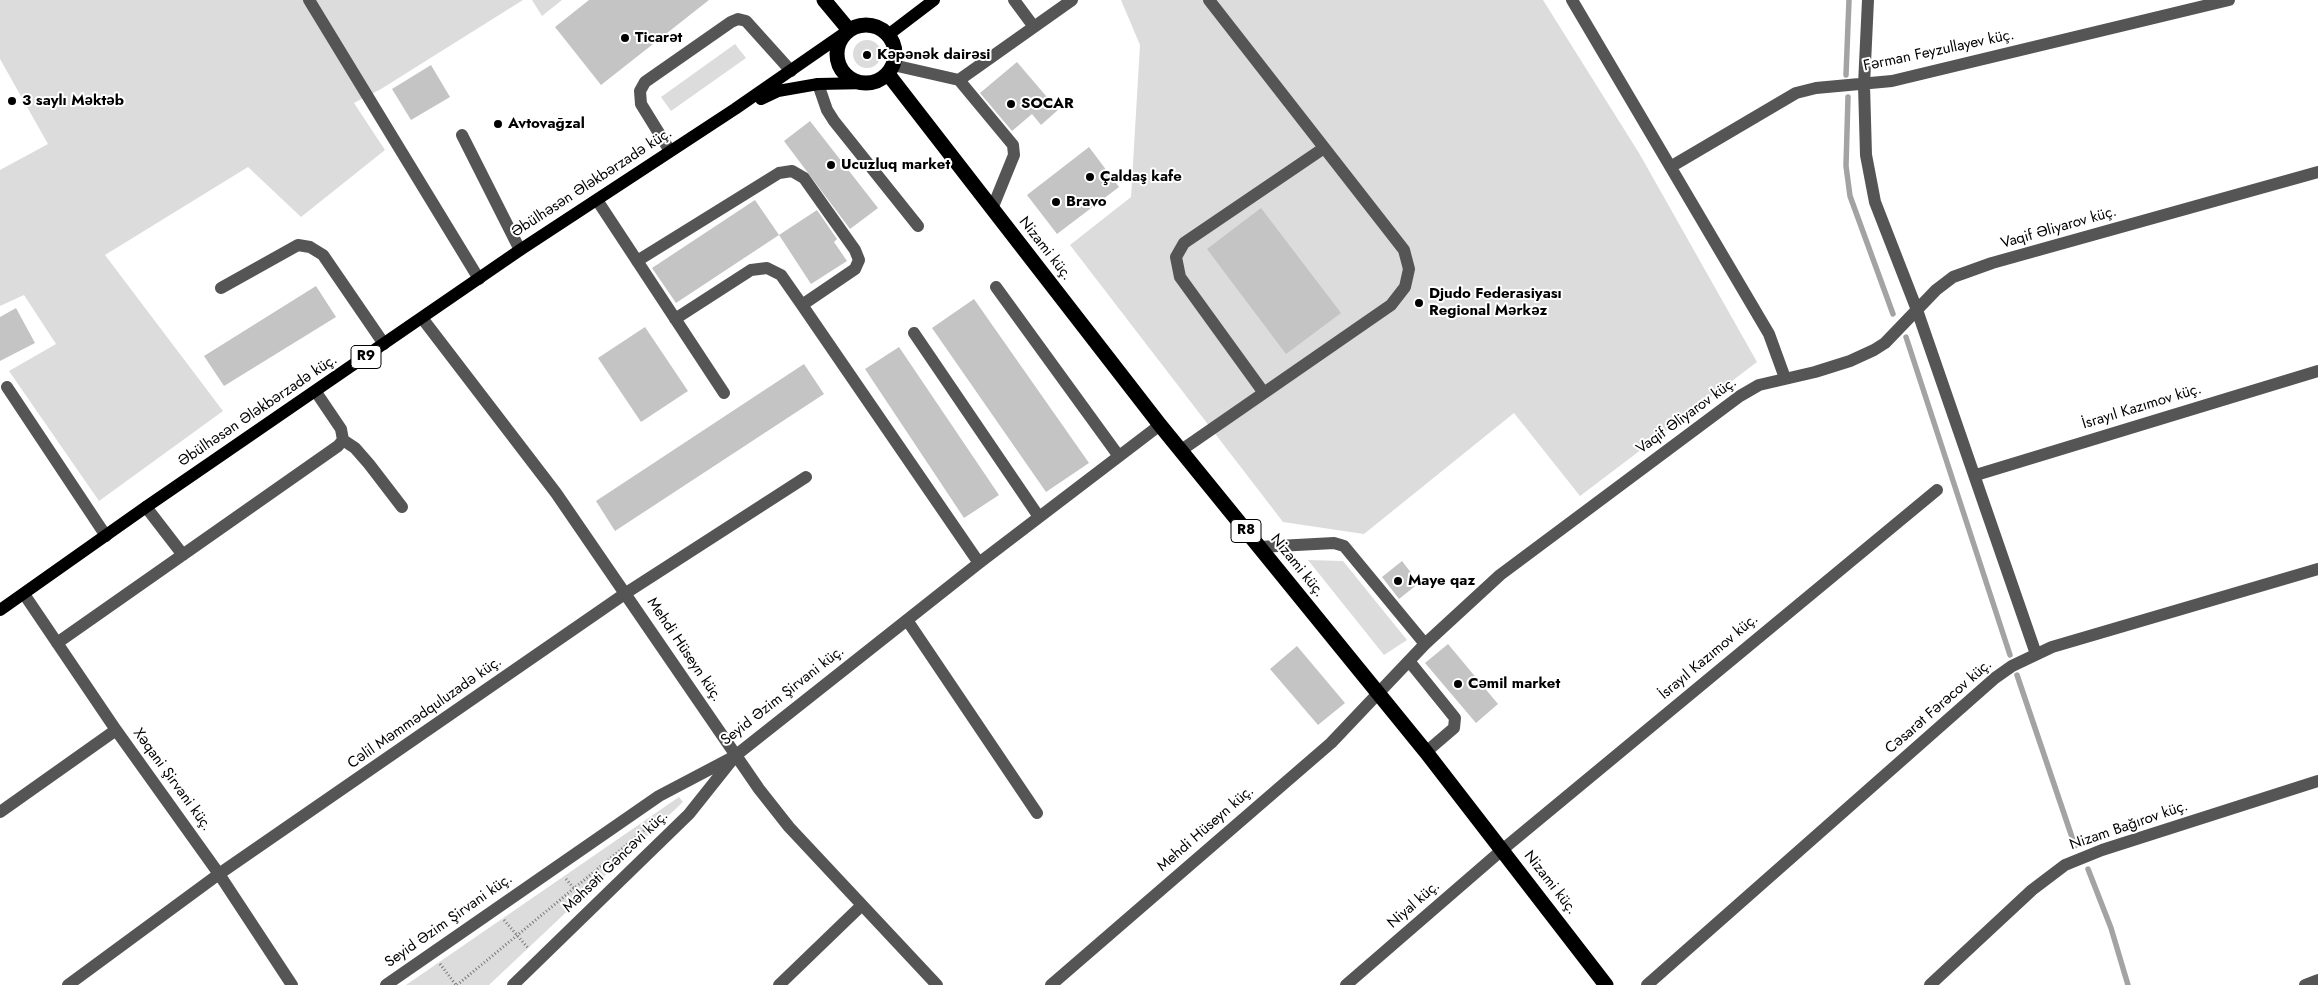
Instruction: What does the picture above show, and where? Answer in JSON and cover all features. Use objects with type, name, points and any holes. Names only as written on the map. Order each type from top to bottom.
[{"type":"highway","points":[[824,0],[849,30]]},
{"type":"highway","points":[[869,25],[880,28],[888,35],[893,44],[895,54],[890,69],[879,80],[868,83],[858,82],[848,77],[841,69],[838,59],[838,48],[842,38],[849,30],[869,25]]},
{"type":"highway","name":"Nizami küç.","points":[[890,69],[992,210],[1180,451],[1426,752],[1606,985]]},
{"type":"main road","points":[[888,35],[934,0]]},
{"type":"main road","points":[[736,109],[849,30]]},
{"type":"main road","points":[[736,109],[778,91],[818,84],[868,83]]},
{"type":"main road","name":"Əbülhəsən Ələkbərzadə küç.","points":[[0,610],[146,507],[520,250],[736,109]]},
{"type":"street","points":[[310,0],[479,279]]},
{"type":"street","points":[[1014,0],[1034,27]]},
{"type":"street","points":[[959,80],[1072,0]]},
{"type":"street","points":[[1180,451],[1391,305],[1406,286],[1409,269],[1404,250],[1209,0]]},
{"type":"street","points":[[1868,0],[1864,85],[1866,155],[1875,202],[1917,310],[1976,475],[2036,654]]},
{"type":"street","name":"Fərman Feyzullayev küç.","points":[[1672,166],[1796,93],[1816,88],[1892,81],[2229,0]]},
{"type":"street","points":[[1576,2],[1769,334],[1785,378]]},
{"type":"street","points":[[670,151],[641,104],[642,87],[645,82],[731,22],[738,19],[746,21],[791,71]]},
{"type":"street","points":[[890,69],[959,80],[1013,145],[1014,155],[992,210]]},
{"type":"street","points":[[818,84],[827,110],[834,121],[918,226]]},
{"type":"street","points":[[462,135],[520,250]]},
{"type":"street","points":[[1264,393],[1180,277],[1176,257],[1184,243],[1324,148]]},
{"type":"street","points":[[637,261],[779,173],[792,171],[804,178],[855,250],[859,260],[855,270],[802,305]]},
{"type":"street","name":"Vaqif Əliyarov küç.","points":[[1378,693],[1425,644],[1500,575],[1740,396],[1759,385],[1815,372],[1850,361],[1874,350],[1885,343],[1936,290],[1953,277],[1992,264],[2318,172]]},
{"type":"street","points":[[597,200],[724,393]]},
{"type":"street","points":[[221,288],[298,245],[310,247],[324,255],[384,344]]},
{"type":"street","points":[[675,319],[751,270],[767,268],[780,275],[979,563]]},
{"type":"street","points":[[996,287],[1118,455]]},
{"type":"street","name":"Mehdi Hüseyn küç.","points":[[422,318],[556,493],[626,593],[735,756],[789,827],[937,985]]},
{"type":"street","points":[[914,333],[1039,517]]},
{"type":"street","name":"İsrayıl Kazımov küç.","points":[[1976,475],[2318,371]]},
{"type":"street","points":[[7,387],[106,536]]},
{"type":"street","points":[[316,392],[341,429],[343,440],[355,448],[402,507]]},
{"type":"street","name":"Seyid Əzim Şirvani küç.","points":[[386,985],[659,796],[735,756],[979,563],[1118,455],[1160,425]]},
{"type":"street","points":[[57,643],[338,446],[343,440]]},
{"type":"street","name":"Cəlil Məmmədquluzadə küç.","points":[[68,985],[219,874],[626,593],[806,477]]},
{"type":"street","name":"İsrayıl Kazımov küç.","points":[[1502,850],[1937,490]]},
{"type":"street","points":[[146,507],[183,555]]},
{"type":"street","points":[[1259,547],[1334,543],[1344,546],[1425,644]]},
{"type":"street","name":"Cəsarət Fərəcov küç.","points":[[1646,985],[1995,678],[2052,647],[2318,569]]},
{"type":"street","name":"Xəqani Şirvani küç.","points":[[24,594],[116,730],[219,874],[292,985]]},
{"type":"street","points":[[907,620],[1038,813]]},
{"type":"street","points":[[1409,661],[1455,718],[1454,728],[1426,752]]},
{"type":"street","name":"Mehdi Hüseyn küç.","points":[[1051,985],[1331,743],[1378,693]]},
{"type":"street","points":[[0,812],[116,730]]},
{"type":"street","name":"Məhsəti Gəncəvi küç.","points":[[513,985],[688,814],[735,756]]},
{"type":"street","name":"Nizam Bağırov küç.","points":[[1930,985],[2032,890],[2065,865],[2102,850],[2318,782]]},
{"type":"street","name":"Niyal küç.","points":[[1346,985],[1502,850]]},
{"type":"street","points":[[779,985],[861,906]]},
{"type":"street","points":[[2305,985],[2318,980]]},
{"type":"path","points":[[439,963],[457,985],[658,819],[662,822]]},
{"type":"path","points":[[563,877],[582,898]]},
{"type":"path","points":[[503,918],[528,948]]},
{"type":"shaded area","points":[[0,0],[523,0],[381,89],[354,103],[385,150],[301,217],[248,167],[105,255],[223,411],[99,501],[9,371],[56,344],[24,295],[0,306],[0,170],[48,144],[0,59]]},
{"type":"shaded area","points":[[532,0],[562,0],[542,16]]},
{"type":"shaded area","name":"Djudo Federasiyası Regional Mərkəz","points":[[1121,0],[1543,0],[1639,153],[1757,362],[1580,496],[1514,413],[1364,534],[1283,522],[1070,245],[1131,197],[1140,45]]},
{"type":"shaded area","name":"Kəpənək dairəsi","points":[[867,40],[877,44],[881,54],[877,64],[867,68],[857,64],[853,54],[857,44]]},
{"type":"shaded area","points":[[735,44],[746,58],[671,111],[661,97]]},
{"type":"shaded area","points":[[1308,560],[1343,561],[1407,640],[1384,655]]},
{"type":"shaded area","points":[[679,797],[683,802],[489,985],[406,985]]},
{"type":"building","points":[[589,0],[709,0],[601,85],[555,27]]},
{"type":"building","points":[[1017,62],[1058,110],[1041,125],[1032,114],[1012,131],[980,93]]},
{"type":"building","points":[[431,65],[450,97],[411,120],[392,89]]},
{"type":"building","points":[[810,121],[878,208],[850,229],[784,141]]},
{"type":"building","points":[[1089,147],[1119,187],[1057,234],[1027,195]]},
{"type":"building","points":[[755,200],[779,235],[676,303],[652,268]]},
{"type":"building","points":[[1261,208],[1341,313],[1286,354],[1207,249]]},
{"type":"building","points":[[817,210],[837,239],[834,242],[847,261],[811,284],[779,235]]},
{"type":"building","points":[[316,286],[336,317],[224,386],[204,356]]},
{"type":"building","points":[[974,299],[1089,463],[1046,492],[932,328]]},
{"type":"building","points":[[16,308],[35,343],[0,361],[0,317]]},
{"type":"building","points":[[645,327],[688,391],[641,422],[598,358]]},
{"type":"building","points":[[899,347],[999,495],[964,518],[865,369]]},
{"type":"building","points":[[804,364],[824,394],[615,531],[596,501]]},
{"type":"building","points":[[1402,561],[1419,583],[1399,599],[1382,577]]},
{"type":"building","points":[[1448,644],[1498,704],[1476,723],[1425,663]]},
{"type":"building","points":[[1297,646],[1345,703],[1318,725],[1270,669]]},
{"type":"waterway","points":[[1846,75],[1849,0]]},
{"type":"waterway","points":[[1848,97],[1846,166],[1850,196],[1893,314]]},
{"type":"waterway","points":[[1906,337],[2010,655]]},
{"type":"waterway","points":[[2017,675],[2075,846]]},
{"type":"waterway","points":[[2088,869],[2111,928],[2128,985]]},
{"type":"place","name":"Ticarət","points":[[625,38]]},
{"type":"place","name":"Kəpənək dairəsi","points":[[867,55]]},
{"type":"place","name":"3 saylı Məktəb","points":[[12,101]]},
{"type":"place","name":"SOCAR","points":[[1011,104]]},
{"type":"place","name":"Avtovağzal","points":[[498,124]]},
{"type":"place","name":"Ucuzluq market","points":[[831,165]]},
{"type":"place","name":"Çaldaş kafe","points":[[1090,177]]},
{"type":"place","name":"Bravo","points":[[1056,202]]},
{"type":"place","name":"Djudo Federasiyası Regional Mərkəz","points":[[1419,303]]},
{"type":"place","name":"Maye qaz","points":[[1398,581]]},
{"type":"place","name":"Cəmil market","points":[[1458,684]]}]
